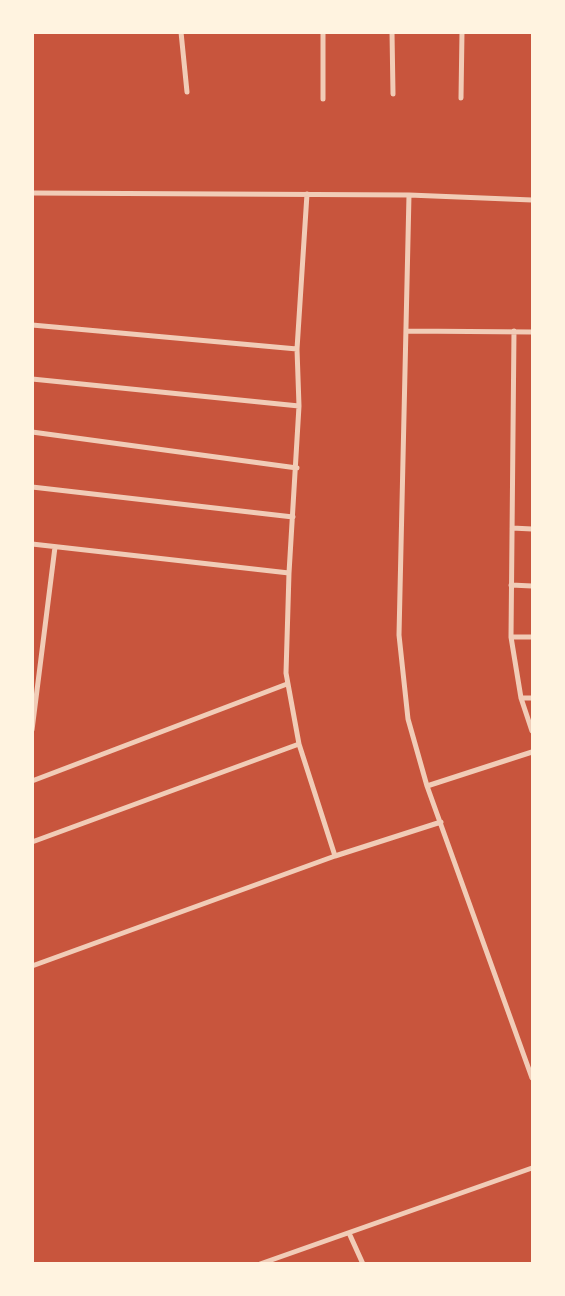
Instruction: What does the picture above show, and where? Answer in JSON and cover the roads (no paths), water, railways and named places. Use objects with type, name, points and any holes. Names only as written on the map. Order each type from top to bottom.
[{"type":"street","points":[[181,32],[188,92]]},
{"type":"street","points":[[323,32],[323,99]]},
{"type":"street","points":[[392,32],[392,94]]},
{"type":"street","points":[[461,98],[462,32]]},
{"type":"street","points":[[32,193],[409,195],[532,200]]},
{"type":"street","points":[[307,194],[297,349],[299,406],[297,468],[286,673],[299,744],[335,856]]},
{"type":"street","points":[[409,195],[399,635],[408,719],[427,786],[532,1078]]},
{"type":"street","points":[[32,325],[297,349]]},
{"type":"street","points":[[406,331],[532,332]]},
{"type":"street","points":[[514,331],[511,637],[521,698],[532,731]]},
{"type":"street","points":[[32,379],[299,406]]},
{"type":"street","points":[[32,432],[297,468]]},
{"type":"street","points":[[32,487],[293,517]]},
{"type":"street","points":[[512,528],[532,529]]},
{"type":"street","points":[[32,544],[290,573]]},
{"type":"street","points":[[32,730],[55,547]]},
{"type":"street","points":[[511,585],[532,586]]},
{"type":"street","points":[[511,637],[532,637]]},
{"type":"street","points":[[32,781],[287,684]]},
{"type":"street","points":[[521,698],[532,698]]},
{"type":"street","points":[[32,842],[299,744]]},
{"type":"street","points":[[427,786],[532,752]]},
{"type":"street","points":[[32,966],[335,856],[441,822]]},
{"type":"street","points":[[260,1264],[532,1168]]},
{"type":"street","points":[[349,1233],[363,1264]]}]
